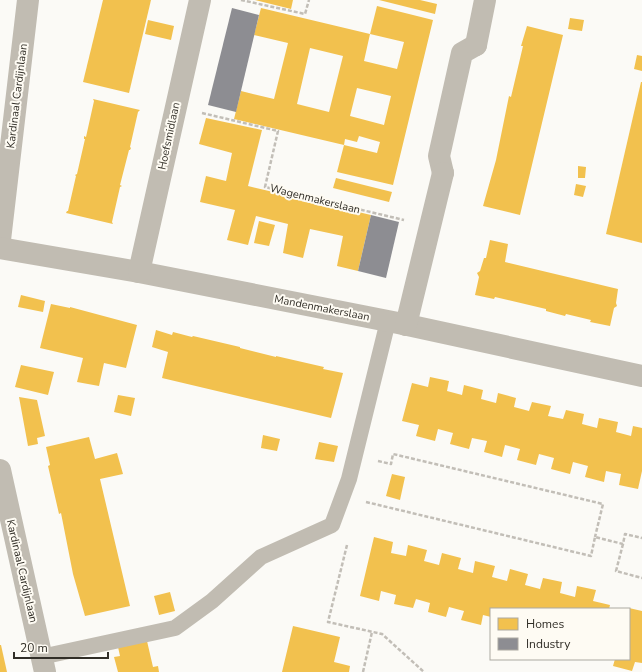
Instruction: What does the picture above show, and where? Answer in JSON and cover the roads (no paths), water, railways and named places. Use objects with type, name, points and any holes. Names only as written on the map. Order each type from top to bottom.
[{"type":"street","name":"Kardinaal Cardijnlaan","points":[[0,240],[28,0]]},
{"type":"street","name":"Hoefsmidlaan","points":[[139,272],[200,0]]},
{"type":"street","points":[[397,323],[430,226],[443,173],[439,156],[462,53],[476,45],[485,0]]},
{"type":"street","name":"Mandenmakerslaan","points":[[0,248],[139,272],[397,323],[642,376]]},
{"type":"street","name":"Kardinaal Cardijnlaan","points":[[0,470],[43,664]]},
{"type":"lane","points":[[43,664],[175,628],[212,601],[261,557],[332,525],[349,479],[397,323]]}]
